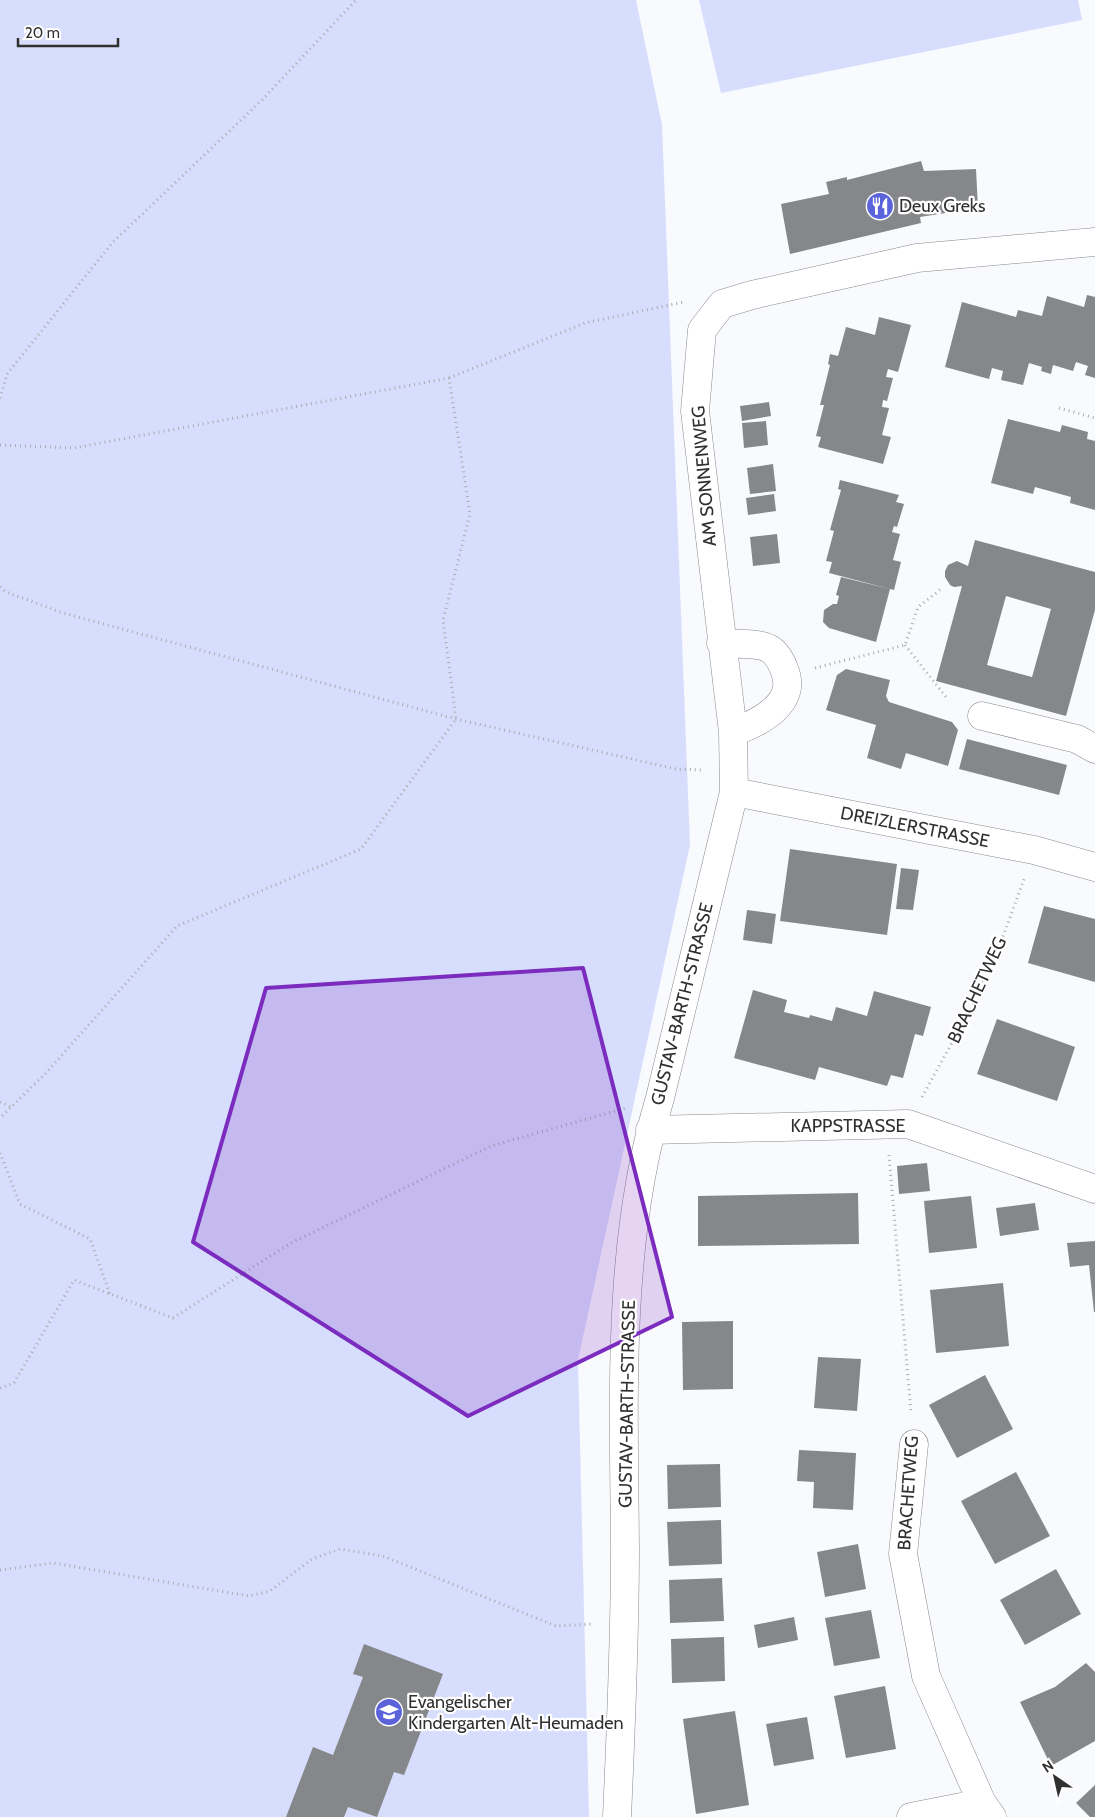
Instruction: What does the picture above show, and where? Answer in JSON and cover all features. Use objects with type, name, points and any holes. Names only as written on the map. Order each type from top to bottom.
[{"type":"street","points":[[722,304],[752,295],[917,258],[1095,242]]},
{"type":"street","name":"AM SONNENWEG","points":[[722,304],[702,330],[695,411],[733,732],[734,782]]},
{"type":"street","points":[[721,643],[767,647],[781,660],[787,676],[786,693],[776,710],[757,724],[733,732]]},
{"type":"street","points":[[982,716],[1077,739],[1095,749]]},
{"type":"street","name":"DREIZLERSTRASSE","points":[[734,782],[1034,850],[1095,867]]},
{"type":"street","name":"GUSTAV-BARTH-STRASSE","points":[[617,1817],[625,1622],[624,1354],[633,1230],[650,1130],[660,1098],[734,782]]},
{"type":"street","name":"KAPPSTRASSE","points":[[650,1130],[897,1124],[1095,1189]]},
{"type":"street","name":"BRACHETWEG","points":[[914,1444],[903,1554],[926,1676],[987,1810]]},
{"type":"street","points":[[910,1817],[987,1810]]},
{"type":"path","points":[[0,398],[7,374],[114,242],[262,100],[356,0]]},
{"type":"path","points":[[0,445],[74,448],[450,378],[585,323],[700,298],[722,304]]},
{"type":"path","points":[[0,1118],[44,1074],[177,926],[361,849],[456,719],[443,620],[470,514],[450,378]]},
{"type":"path","points":[[1058,408],[1095,418]]},
{"type":"path","points":[[0,587],[6,592],[64,613],[456,719],[734,782]]},
{"type":"path","points":[[905,645],[918,608],[941,589]]},
{"type":"path","points":[[787,676],[905,645]]},
{"type":"path","points":[[905,645],[946,697]]},
{"type":"path","name":"BRACHETWEG","points":[[914,1444],[897,1124],[975,1001],[1004,934],[1034,850]]},
{"type":"path","points":[[0,1388],[14,1383],[74,1280],[173,1318],[291,1243],[491,1146],[660,1098]]},
{"type":"path","points":[[0,1102],[11,1107]]},
{"type":"path","points":[[0,1153],[20,1204],[90,1238],[110,1294]]},
{"type":"path","points":[[0,1570],[53,1564],[249,1596],[270,1591],[312,1559],[340,1550],[383,1556],[556,1626],[625,1622]]},
{"type":"highlighted area","points":[[583,968],[672,1317],[468,1416],[193,1242],[266,988]]},
{"type":"shaded area","points":[[0,0],[636,0],[662,125],[690,845],[578,1360],[589,1817],[0,1817]]},
{"type":"shaded area","points":[[699,0],[1078,0],[1082,20],[721,93]]},
{"type":"building","name":"Deux Greks","points":[[921,161],[924,171],[976,169],[978,208],[920,217],[921,223],[790,254],[781,204],[829,194],[826,182],[847,177],[847,180]]},
{"type":"building","points":[[1087,295],[1095,297],[1095,378],[1085,375],[1088,366],[1076,362],[1073,371],[1053,365],[1051,374],[1041,371],[1042,367],[1029,363],[1023,385],[1001,380],[1003,371],[992,368],[989,379],[945,367],[962,302],[1016,317],[1018,310],[1042,316],[1047,296],[1084,307]]},
{"type":"building","points":[[879,317],[911,325],[898,372],[888,369],[886,377],[893,378],[887,401],[883,400],[882,407],[889,408],[882,435],[891,437],[883,464],[818,447],[821,437],[816,436],[824,405],[820,405],[830,365],[828,364],[830,354],[838,356],[846,327],[875,335]]},
{"type":"building","points":[[769,402],[771,416],[742,421],[740,406]]},
{"type":"building","points":[[1008,419],[1060,432],[1062,425],[1088,432],[1087,439],[1095,441],[1095,510],[1070,503],[1071,497],[1035,487],[1033,494],[991,483]]},
{"type":"building","points":[[766,421],[768,445],[744,448],[742,423]]},
{"type":"building","points":[[773,464],[776,491],[750,494],[747,468]]},
{"type":"building","points":[[840,480],[899,495],[896,502],[904,504],[897,527],[894,526],[892,532],[900,534],[893,560],[901,562],[894,590],[829,573],[832,562],[826,561],[834,531],[830,530],[841,490],[838,489]]},
{"type":"building","points":[[774,494],[776,511],[748,515],[746,498]]},
{"type":"building","points":[[777,534],[780,563],[753,566],[750,537]]},
{"type":"building","points":[[975,540],[1095,572],[1095,610],[1066,716],[936,681],[962,586],[954,587],[950,585],[945,577],[945,571],[948,565],[957,561],[968,566]],"holes":[[[1006,596],[1051,609],[1032,677],[987,665]]]},
{"type":"building","points":[[841,577],[890,589],[876,642],[829,628],[823,622],[824,610],[833,604],[837,604],[839,596],[836,595]]},
{"type":"building","points":[[846,669],[890,680],[886,696],[889,702],[952,722],[958,730],[948,766],[906,753],[901,769],[867,758],[876,725],[826,710],[837,675]]},
{"type":"building","points":[[967,739],[1067,765],[1059,795],[959,769]]},
{"type":"building","points":[[790,849],[897,864],[887,935],[780,921]]},
{"type":"building","points":[[901,868],[919,870],[913,910],[896,909]]},
{"type":"building","points":[[1044,906],[1095,919],[1095,982],[1028,963]]},
{"type":"building","points":[[747,910],[776,914],[772,944],[743,940]]},
{"type":"building","points":[[753,990],[787,1000],[784,1012],[809,1018],[810,1015],[832,1021],[836,1007],[867,1016],[874,991],[931,1007],[923,1036],[915,1034],[903,1078],[891,1075],[887,1086],[819,1067],[815,1080],[734,1058]]},
{"type":"building","points":[[997,1019],[1075,1047],[1057,1101],[977,1074]]},
{"type":"building","points":[[927,1163],[930,1191],[899,1194],[897,1166]]},
{"type":"building","points":[[858,1193],[859,1244],[698,1246],[698,1196]]},
{"type":"building","points":[[971,1196],[977,1248],[929,1253],[924,1201]]},
{"type":"building","points":[[1035,1203],[1039,1230],[1000,1236],[996,1208]]},
{"type":"building","points":[[1095,1241],[1094,1312],[1089,1265],[1070,1267],[1067,1243]]},
{"type":"building","points":[[1003,1283],[1009,1346],[936,1353],[930,1290]]},
{"type":"building","points":[[733,1321],[733,1389],[683,1390],[682,1322]]},
{"type":"building","points":[[818,1357],[861,1359],[857,1411],[814,1408]]},
{"type":"building","points":[[985,1375],[1013,1429],[957,1458],[929,1405]]},
{"type":"building","points":[[799,1450],[856,1453],[853,1510],[813,1508],[814,1482],[797,1481]]},
{"type":"building","points":[[720,1464],[721,1507],[668,1509],[667,1465]]},
{"type":"building","points":[[1016,1472],[1050,1536],[995,1564],[961,1501]]},
{"type":"building","points":[[721,1520],[722,1564],[669,1566],[667,1522]]},
{"type":"building","points":[[858,1544],[866,1589],[825,1597],[817,1552]]},
{"type":"building","points":[[1056,1569],[1081,1614],[1025,1645],[1000,1600]]},
{"type":"building","points":[[722,1578],[724,1621],[670,1623],[669,1580]]},
{"type":"building","points":[[871,1610],[880,1658],[834,1666],[825,1618]]},
{"type":"building","points":[[794,1617],[798,1640],[758,1648],[754,1625]]},
{"type":"building","points":[[724,1637],[725,1681],[672,1683],[671,1639]]},
{"type":"building","name":"Evangelischer Kindergarten Alt-Heumaden","points":[[364,1644],[443,1674],[404,1775],[394,1772],[377,1817],[348,1807],[344,1817],[286,1817],[313,1747],[333,1755],[363,1677],[353,1674]]},
{"type":"building","points":[[1086,1663],[1095,1672],[1095,1741],[1051,1766],[1020,1702],[1055,1687]]},
{"type":"building","points":[[885,1686],[896,1749],[846,1758],[834,1696]]},
{"type":"building","points":[[735,1711],[749,1805],[696,1814],[683,1719]]},
{"type":"building","points":[[807,1717],[814,1759],[774,1766],[766,1724]]},
{"type":"building","points":[[1095,1785],[1095,1817],[1090,1817],[1076,1803]]},
{"type":"place","name":"Deux Greks","points":[[880,206]]},
{"type":"place","name":"Evangelischer Kindergarten Alt-Heumaden","points":[[389,1712]]}]
